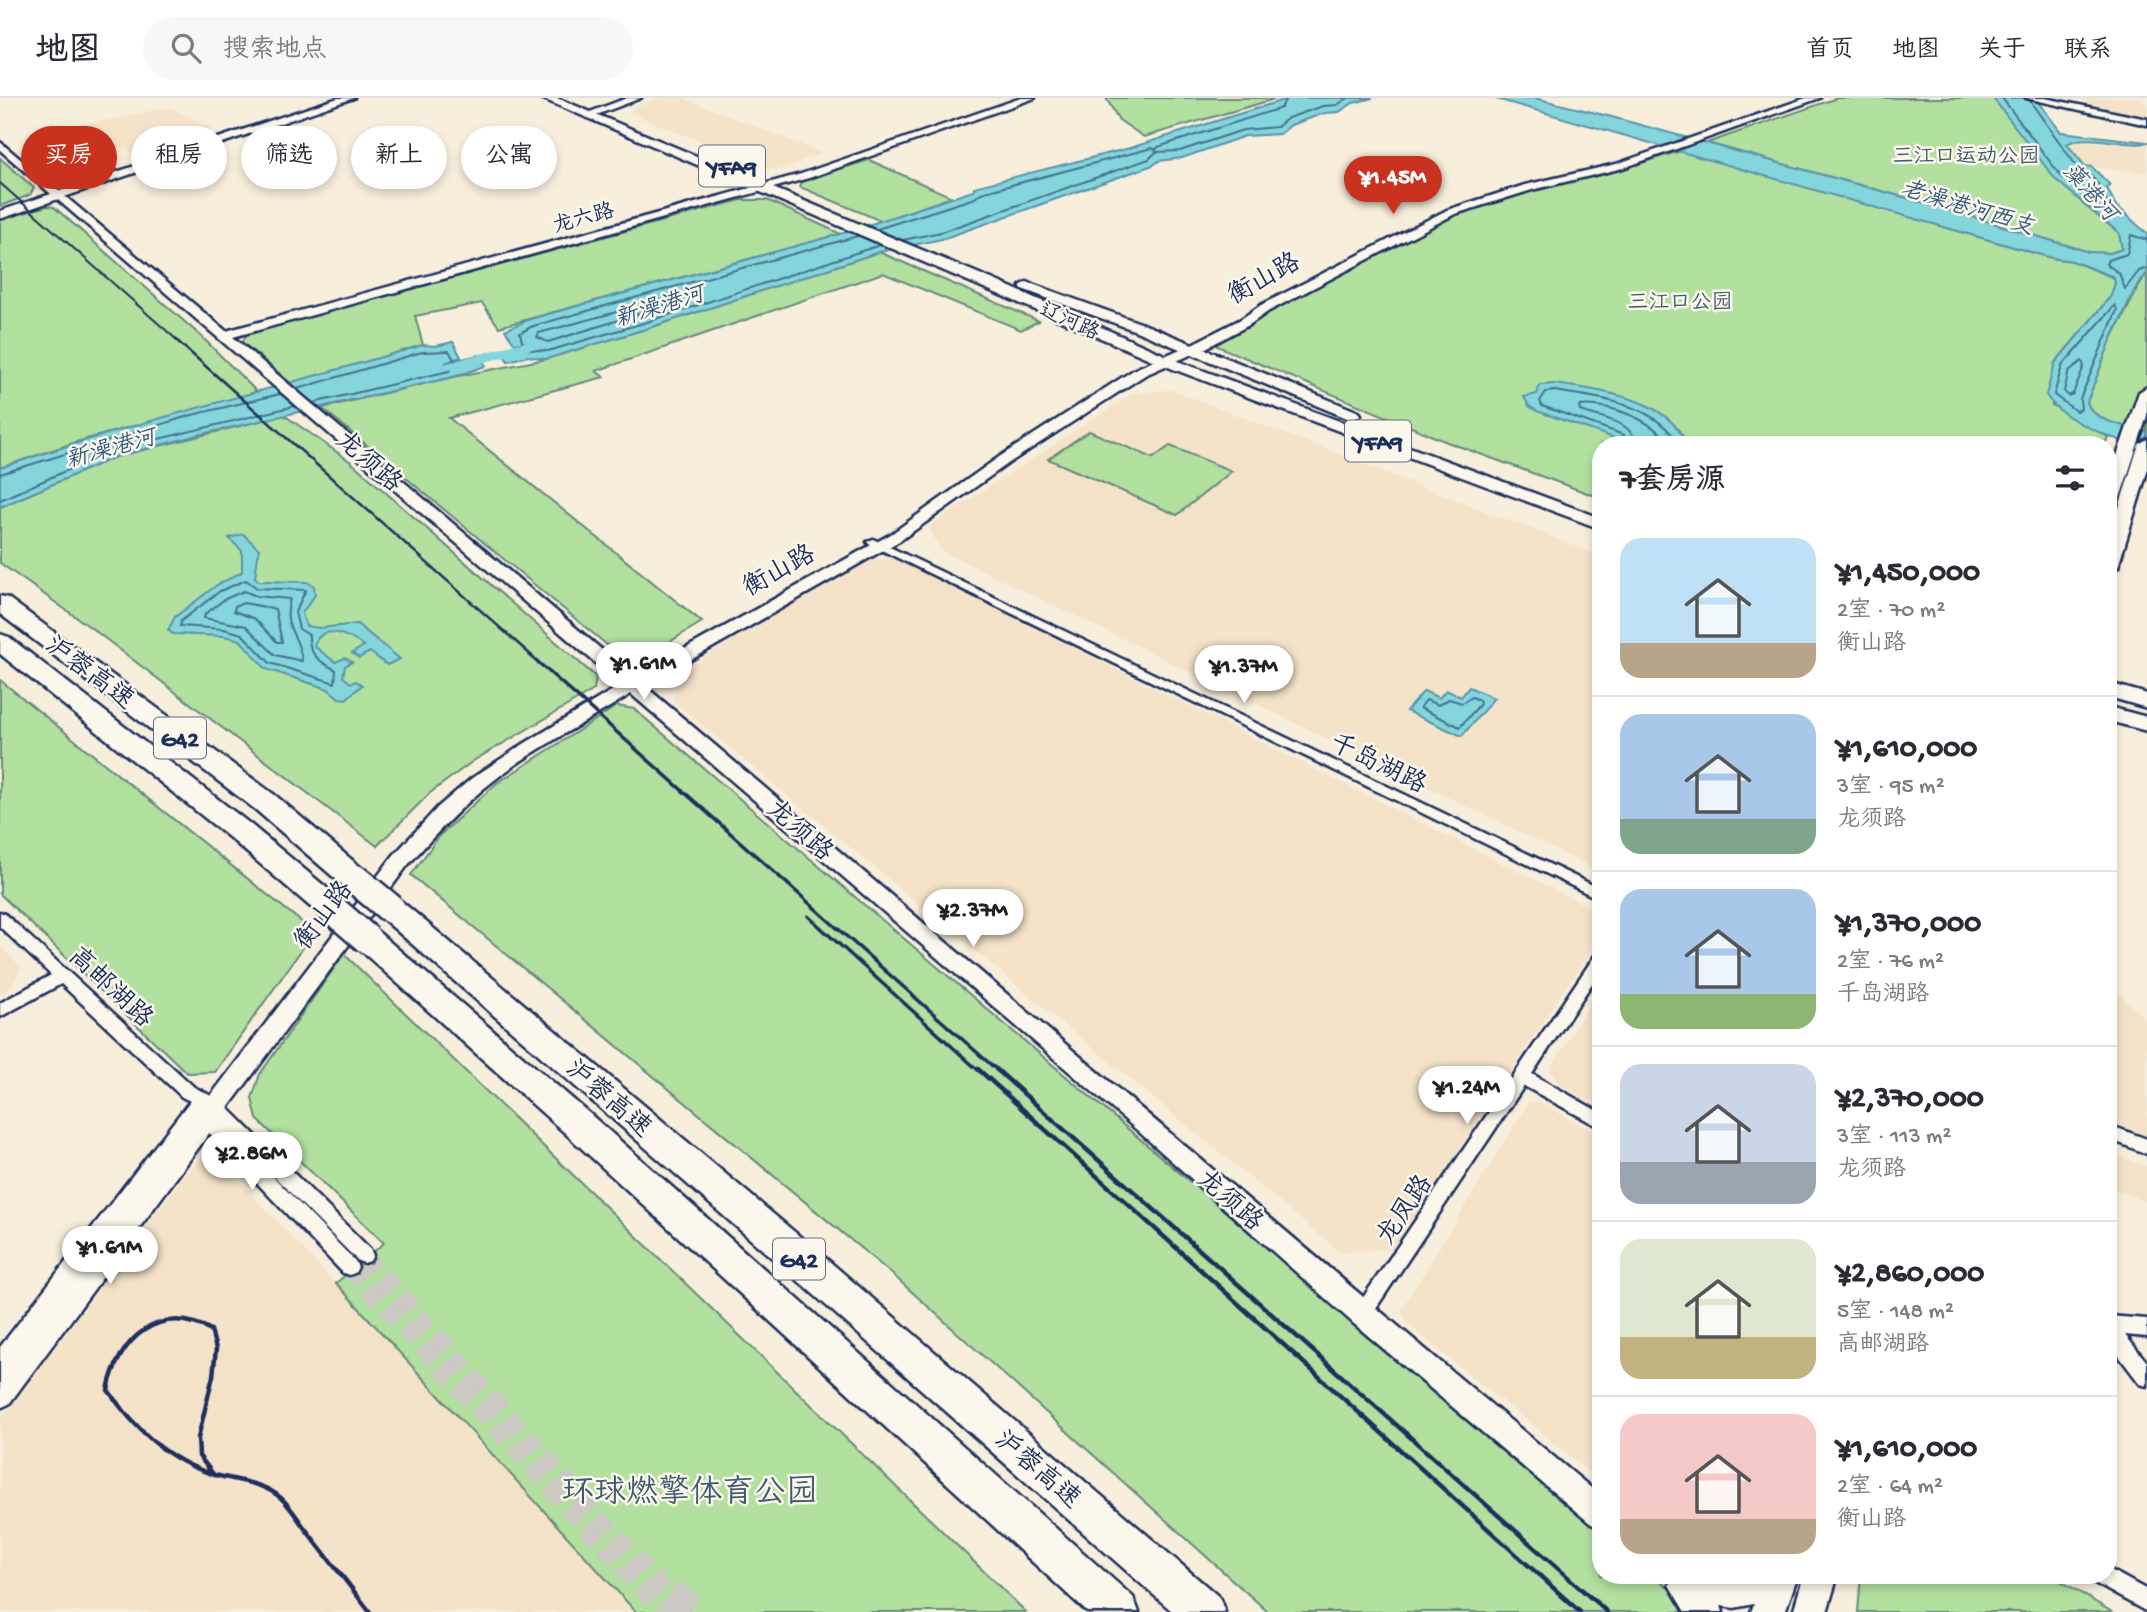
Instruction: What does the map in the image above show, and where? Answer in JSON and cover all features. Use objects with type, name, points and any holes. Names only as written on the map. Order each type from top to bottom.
[{"type":"highway","name":"沪蓉高速","points":[[0,603],[266,803],[816,1273],[1204,1612]]},
{"type":"highway","name":"沪蓉高速","points":[[0,642],[240,831],[367,939],[578,1124],[1118,1612]]},
{"type":"main road","points":[[57,194],[332,98]]},
{"type":"main road","points":[[0,212],[349,98]]},
{"type":"main road","name":"辽河路","points":[[547,98],[1160,358],[1272,403],[1592,521]]},
{"type":"main road","name":"辽河路","points":[[572,98],[1013,281],[1183,346],[1335,409],[1592,507]]},
{"type":"main road","points":[[2117,537],[2140,452],[2136,422],[2147,392]]},
{"type":"main road","points":[[2117,491],[2140,452]]},
{"type":"main road","points":[[2117,692],[2147,701]]},
{"type":"main road","points":[[2117,716],[2147,724]]},
{"type":"main road","points":[[1683,1584],[1706,1612]]},
{"type":"main road","points":[[1700,1584],[1734,1591],[1776,1589]]},
{"type":"main road","points":[[1810,1612],[1818,1584]]},
{"type":"street","points":[[587,115],[636,98]]},
{"type":"street","name":"龙六路","points":[[223,336],[777,184],[1030,98]]},
{"type":"street","name":"衡山路","points":[[0,1368],[202,1105],[343,915],[413,832],[456,791],[529,739],[876,544],[995,459],[1160,358],[1444,209],[1498,191],[1665,147],[1800,98]]},
{"type":"street","name":"衡山路","points":[[1691,138],[1815,98]]},
{"type":"street","points":[[2035,99],[2147,122]]},
{"type":"street","name":"龙须路","points":[[0,145],[631,683],[1362,1314],[1592,1506]]},
{"type":"street","name":"千岛湖路","points":[[876,544],[1592,891]]},
{"type":"street","name":"高邮湖路","points":[[0,918],[364,1255]]},
{"type":"street","name":"龙凤路","points":[[1362,1314],[1592,972]]},
{"type":"street","points":[[0,1011],[62,976]]},
{"type":"street","points":[[1522,1077],[1592,1116]]},
{"type":"street","name":"衡山路","points":[[0,1395],[202,1105]]},
{"type":"street","name":"高邮湖路","points":[[202,1105],[349,1268]]},
{"type":"street","points":[[2117,1135],[2147,1147]]},
{"type":"street","points":[[2117,1327],[2147,1328]]},
{"type":"street","points":[[2117,1338],[2147,1377]]},
{"type":"street","points":[[2116,1584],[2147,1602]]},
{"type":"shaded area","points":[[660,98],[683,98],[822,153],[780,170],[766,168],[630,113],[633,108]]},
{"type":"shaded area","points":[[2081,98],[2142,98],[2147,107],[2147,116],[2096,108]]},
{"type":"shaded area","points":[[170,107],[207,126],[131,126],[131,152],[117,145],[117,126],[80,126]]},
{"type":"shaded area","points":[[2075,140],[2147,146],[2147,173],[2085,166],[2067,144]]},
{"type":"shaded area","points":[[1172,390],[1592,553],[1592,868],[940,550],[929,526],[1133,393]]},
{"type":"shaded area","points":[[895,558],[1592,908],[1592,948],[1394,1249],[1340,1252],[674,702],[676,675],[861,560]]},
{"type":"shaded area","points":[[0,946],[22,968],[9,990],[0,995]]},
{"type":"shaded area","points":[[2117,994],[2147,1021],[2147,1138],[2117,1126]]},
{"type":"shaded area","points":[[1592,999],[1592,1102],[1559,1084],[1550,1070]]},
{"type":"shaded area","points":[[1529,1102],[1540,1102],[1592,1132],[1592,1474],[1408,1325],[1401,1310]]},
{"type":"shaded area","points":[[2117,1154],[2147,1167],[2147,1203],[2117,1190]]},
{"type":"shaded area","points":[[211,1155],[221,1161],[640,1612],[0,1612],[0,1420],[183,1177],[195,1164]]},
{"type":"green space","points":[[1106,98],[1278,98],[1144,137],[1119,120]]},
{"type":"green space","name":"三江口运动公园","points":[[1837,98],[1993,98],[2083,204],[2119,233],[2122,249],[2110,253],[2089,252],[1943,208],[1707,143]]},
{"type":"green space","name":"三江口公园","points":[[1681,151],[2052,258],[2072,261],[2114,278],[2111,296],[2055,363],[2052,405],[2106,436],[1592,436],[1592,495],[1447,442],[1214,343],[1269,309],[1461,212],[1532,189],[1600,174]]},
{"type":"green space","points":[[0,158],[21,177],[21,189],[33,189],[30,195],[0,206]]},
{"type":"green space","points":[[869,160],[952,197],[881,221],[800,187],[802,181]]},
{"type":"green space","points":[[741,200],[767,200],[841,234],[499,327],[482,303],[415,316],[423,345],[292,384],[242,342],[248,333]]},
{"type":"green space","points":[[47,206],[54,207],[202,337],[257,392],[76,442],[0,468],[0,220]]},
{"type":"green space","points":[[879,252],[1039,321],[1021,330],[883,273],[596,371],[604,377],[449,418],[702,622],[643,658],[625,660],[322,408],[453,377],[546,359]]},
{"type":"green space","points":[[2146,273],[2147,432],[2096,415],[2087,402],[2111,340]]},
{"type":"green space","points":[[284,415],[351,462],[596,677],[594,690],[473,761],[430,793],[377,846],[90,627],[0,563],[0,507],[115,457]]},
{"type":"green space","points":[[1089,431],[1153,458],[1170,446],[1232,471],[1177,515],[1048,459]]},
{"type":"green space","points":[[0,680],[314,932],[215,1072],[187,1073],[0,894]]},
{"type":"green space","points":[[617,706],[634,709],[1592,1523],[1592,1584],[1664,1584],[1685,1602],[1689,1612],[1268,1612],[893,1275],[411,875],[440,835],[497,783]]},
{"type":"green space","name":"环球燃擎体育公园","points":[[344,954],[1026,1612],[636,1612],[336,1283],[384,1243],[257,1119],[252,1098],[260,1074]]},
{"type":"green space","points":[[1860,1584],[2066,1584],[2112,1612],[1858,1612]]},
{"type":"water","points":[[1290,98],[1373,98],[1353,103],[1339,112],[1325,113],[1291,125],[1280,134],[1245,136],[1182,158],[1159,161],[942,239],[879,252],[546,359],[528,356],[508,361],[500,350],[526,342],[515,344],[505,330],[530,319],[840,234],[973,191],[974,187],[1130,148]]},
{"type":"water","name":"藻港河","points":[[1493,98],[1535,98],[1608,116],[1943,208],[2089,252],[2110,253],[2122,249],[2119,233],[2056,180],[1993,98],[2035,98],[2061,132],[2147,142],[2139,144],[2085,139],[2067,144],[2085,166],[2092,167],[2110,185],[2107,188],[2115,204],[2147,234],[2147,273],[2134,291],[2111,340],[2087,402],[2096,415],[2104,419],[2147,432],[2147,450],[2077,422],[2064,414],[2046,395],[2055,363],[2111,296],[2115,283],[2114,277],[2072,261],[2052,258]]},
{"type":"water","points":[[453,342],[461,357],[445,363],[479,355],[486,366],[453,377],[198,435],[115,457],[0,507],[0,468],[158,419],[423,345],[436,346]]},
{"type":"water","points":[[1555,384],[1630,398],[1663,415],[1682,436],[1608,436],[1537,411],[1529,406],[1524,397],[1537,394],[1540,385]]},
{"type":"water","points":[[243,534],[259,549],[255,577],[258,581],[307,582],[314,586],[315,595],[302,613],[306,626],[320,628],[357,624],[400,659],[387,665],[370,652],[359,658],[352,653],[364,646],[337,633],[323,634],[314,646],[335,662],[345,658],[352,662],[345,666],[343,677],[351,683],[356,681],[362,685],[346,699],[339,698],[328,689],[266,669],[240,640],[224,636],[173,634],[168,630],[175,617],[217,585],[242,572],[242,551],[229,538]]},
{"type":"water","points":[[1469,687],[1494,698],[1462,736],[1406,711],[1424,691],[1439,698],[1446,690],[1461,697]]},
{"type":"waterway","name":"新澡港河","points":[[453,366],[531,345]]},
{"type":"tunnel","points":[[364,1255],[683,1612]]},
{"type":"tunnel","points":[[349,1267],[664,1612]]},
{"type":"tunnel","points":[[668,1595],[688,1612]]},
{"type":"railway","points":[[0,183],[177,340]]},
{"type":"railway","points":[[175,339],[532,656]]},
{"type":"railway","points":[[530,655],[998,1071]]},
{"type":"railway","points":[[808,916],[979,1071]]},
{"type":"railway","points":[[978,1069],[1580,1612]]},
{"type":"railway","points":[[996,1069],[1607,1612]]},
{"type":"railway","points":[[213,1474],[199,1456],[198,1438],[213,1376],[216,1349],[211,1330],[192,1322],[174,1320],[158,1323],[131,1341],[121,1355],[108,1390],[118,1404],[154,1442],[182,1461],[215,1475],[258,1485],[281,1498],[370,1612]]},
{"type":"water label","name":"老澡港河西支","points":[[1968,206]]}]
